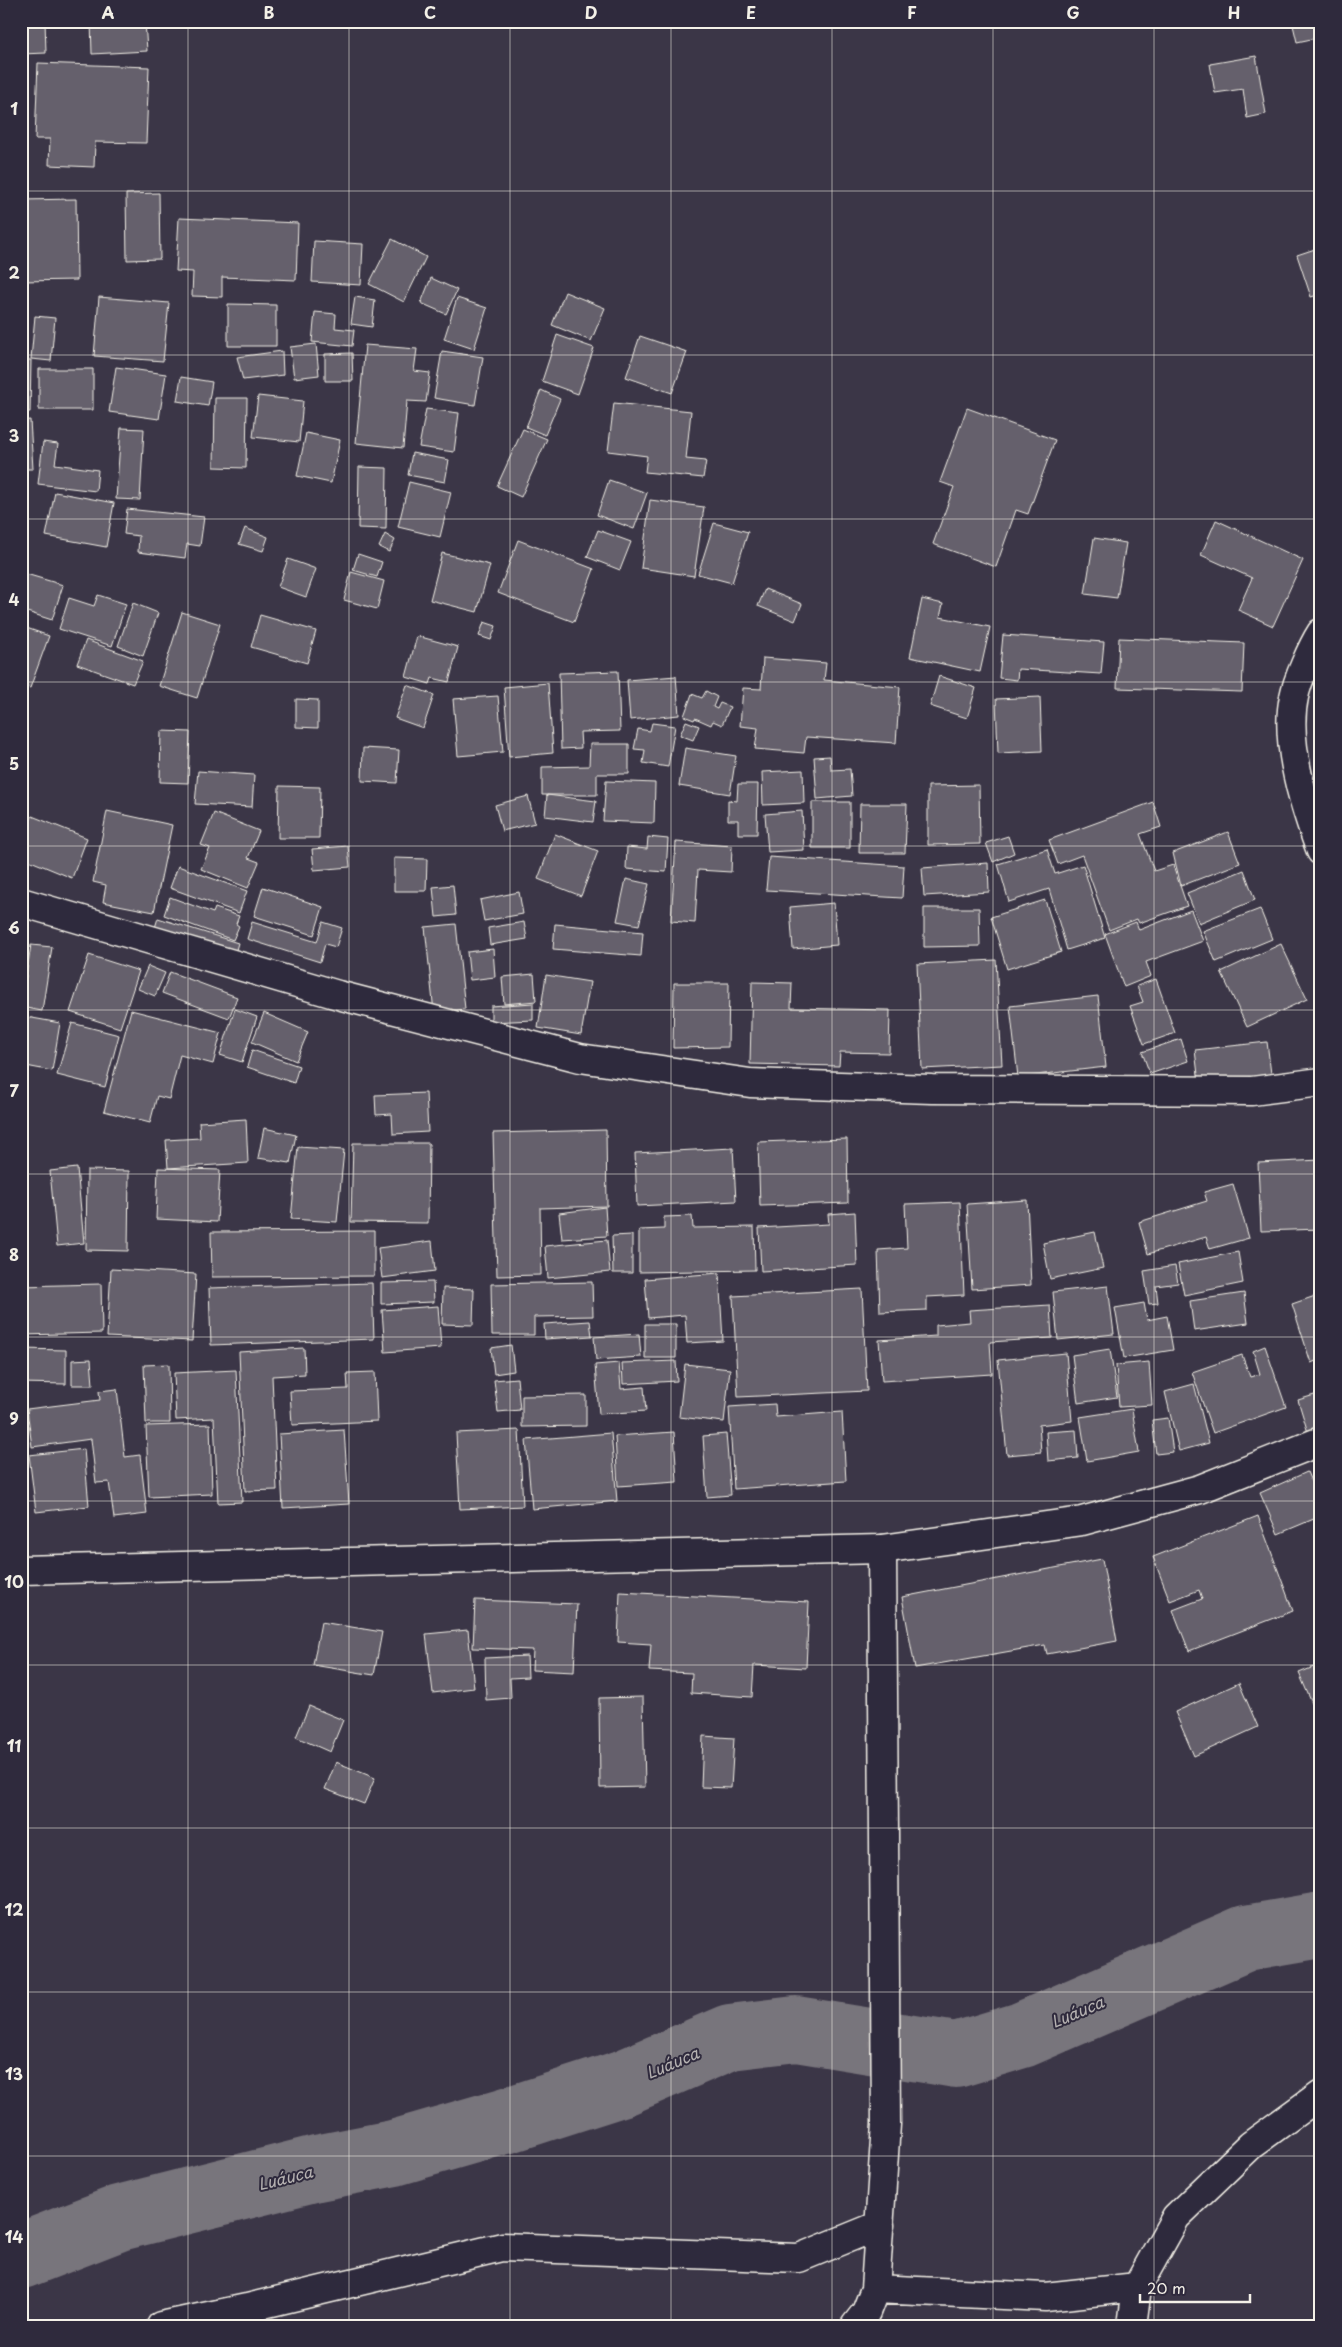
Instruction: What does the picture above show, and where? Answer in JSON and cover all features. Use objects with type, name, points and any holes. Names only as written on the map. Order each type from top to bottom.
[{"type":"street","points":[[1321,633],[1294,697],[1292,738],[1306,813],[1321,851]]},
{"type":"street","points":[[21,902],[338,995],[580,1058],[750,1082],[932,1089],[1252,1091],[1321,1082]]},
{"type":"street","points":[[21,1570],[882,1549],[1082,1521],[1200,1488],[1321,1441]]},
{"type":"street","points":[[855,2326],[866,2312],[876,2289],[886,2124],[882,1549]]},
{"type":"street","points":[[1132,2326],[1137,2287],[1176,2217],[1251,2145],[1321,2094]]},
{"type":"street","points":[[161,2326],[247,2308],[502,2246],[799,2258],[880,2225]]},
{"type":"street","points":[[876,2289],[1045,2297],[1137,2287]]},
{"type":"building","points":[[21,21],[45,21],[46,53],[21,54]]},
{"type":"building","points":[[91,21],[145,21],[147,51],[92,54]]},
{"type":"building","points":[[1292,21],[1321,21],[1321,37],[1297,42]]},
{"type":"building","points":[[1318,49],[1321,49],[1321,71]]},
{"type":"building","points":[[1256,56],[1266,114],[1247,118],[1243,89],[1215,93],[1210,64]]},
{"type":"building","points":[[38,63],[149,67],[146,143],[95,142],[94,167],[49,165],[50,139],[35,139]]},
{"type":"building","points":[[159,193],[160,259],[127,260],[126,194]]},
{"type":"building","points":[[76,199],[77,280],[22,281],[21,200]]},
{"type":"building","points":[[179,218],[298,223],[296,280],[222,277],[222,297],[192,296],[193,272],[176,271]]},
{"type":"building","points":[[392,239],[426,257],[404,302],[369,284]]},
{"type":"building","points":[[314,241],[363,244],[361,285],[312,282]]},
{"type":"building","points":[[1321,247],[1321,294],[1311,297],[1297,255]]},
{"type":"building","points":[[431,278],[457,290],[446,314],[421,303]]},
{"type":"building","points":[[565,292],[605,308],[591,341],[552,325]]},
{"type":"building","points":[[99,297],[169,303],[163,361],[94,356]]},
{"type":"building","points":[[355,297],[375,300],[372,327],[351,324]]},
{"type":"building","points":[[457,298],[487,308],[474,349],[444,339]]},
{"type":"building","points":[[228,304],[276,305],[276,346],[228,346]]},
{"type":"building","points":[[315,312],[336,314],[335,328],[354,330],[352,346],[312,342]]},
{"type":"building","points":[[35,316],[55,318],[51,361],[31,359]]},
{"type":"building","points":[[557,335],[594,348],[578,394],[542,381]]},
{"type":"building","points":[[640,336],[687,352],[672,393],[626,377]]},
{"type":"building","points":[[316,344],[319,375],[294,378],[290,347]]},
{"type":"building","points":[[365,345],[417,349],[414,371],[430,373],[426,402],[407,401],[403,448],[356,443]]},
{"type":"building","points":[[282,351],[283,375],[243,380],[237,357]]},
{"type":"building","points":[[442,351],[483,357],[475,405],[434,398]]},
{"type":"building","points":[[352,353],[353,381],[325,381],[325,354]]},
{"type":"building","points":[[21,360],[31,360],[30,412],[21,412]]},
{"type":"building","points":[[116,367],[166,374],[159,419],[109,412]]},
{"type":"building","points":[[39,369],[93,369],[93,410],[39,410]]},
{"type":"building","points":[[181,377],[212,382],[208,406],[177,401]]},
{"type":"building","points":[[541,390],[560,399],[545,435],[526,427]]},
{"type":"building","points":[[258,396],[303,401],[299,442],[253,437]]},
{"type":"building","points":[[215,398],[247,398],[246,468],[214,467]]},
{"type":"building","points":[[614,403],[691,411],[686,459],[706,461],[703,478],[645,472],[647,456],[608,451]]},
{"type":"building","points":[[967,408],[1055,440],[1028,514],[1016,510],[996,567],[933,544],[954,487],[940,482]]},
{"type":"building","points":[[426,409],[459,413],[454,452],[419,447]]},
{"type":"building","points":[[30,420],[33,469],[21,469],[21,421]]},
{"type":"building","points":[[121,428],[144,429],[140,500],[116,499]]},
{"type":"building","points":[[523,429],[547,439],[521,497],[497,486]]},
{"type":"building","points":[[306,433],[340,440],[331,483],[297,476]]},
{"type":"building","points":[[43,442],[58,444],[55,464],[98,470],[96,491],[38,484]]},
{"type":"building","points":[[412,453],[449,460],[445,482],[408,475]]},
{"type":"building","points":[[359,467],[387,468],[386,529],[358,528]]},
{"type":"building","points":[[609,480],[647,493],[634,529],[597,515]]},
{"type":"building","points":[[409,482],[451,492],[440,537],[398,527]]},
{"type":"building","points":[[55,492],[114,503],[106,547],[46,536]]},
{"type":"building","points":[[650,500],[704,507],[694,576],[641,568]]},
{"type":"building","points":[[127,509],[204,517],[200,546],[187,544],[185,558],[138,552],[139,536],[124,534]]},
{"type":"building","points":[[1216,520],[1303,560],[1273,626],[1238,610],[1252,578],[1201,555]]},
{"type":"building","points":[[714,523],[748,532],[732,583],[698,574]]},
{"type":"building","points":[[245,528],[268,537],[263,551],[239,544]]},
{"type":"building","points":[[598,530],[631,542],[620,570],[587,557]]},
{"type":"building","points":[[385,534],[395,540],[389,552],[379,547]]},
{"type":"building","points":[[1094,538],[1126,543],[1117,598],[1085,594]]},
{"type":"building","points":[[518,540],[594,569],[574,622],[498,593]]},
{"type":"building","points":[[442,553],[490,565],[477,612],[430,600]]},
{"type":"building","points":[[358,554],[382,562],[377,577],[353,570]]},
{"type":"building","points":[[288,559],[316,569],[306,597],[278,587]]},
{"type":"building","points":[[351,572],[384,581],[377,609],[344,600]]},
{"type":"building","points":[[26,574],[63,585],[52,620],[21,610],[21,589]]},
{"type":"building","points":[[765,589],[802,604],[795,621],[758,606]]},
{"type":"building","points":[[98,595],[126,604],[112,646],[59,629],[69,598],[94,606]]},
{"type":"building","points":[[922,599],[943,604],[940,617],[990,627],[980,672],[910,657]]},
{"type":"building","points":[[133,603],[158,613],[143,656],[118,646]]},
{"type":"building","points":[[182,612],[220,624],[197,698],[159,686]]},
{"type":"building","points":[[260,615],[316,631],[307,663],[251,647]]},
{"type":"building","points":[[484,622],[496,626],[491,640],[479,636]]},
{"type":"building","points":[[21,626],[49,636],[30,688],[21,685]]},
{"type":"building","points":[[1003,635],[1104,642],[1101,674],[1018,669],[1017,680],[999,678]]},
{"type":"building","points":[[417,636],[458,647],[449,682],[432,678],[430,684],[406,677]]},
{"type":"building","points":[[1119,638],[1244,643],[1242,692],[1117,688]]},
{"type":"building","points":[[86,640],[143,661],[133,684],[77,664]]},
{"type":"building","points":[[763,658],[826,663],[824,680],[900,687],[896,743],[806,737],[804,753],[755,749],[758,728],[740,726],[743,688],[761,689]]},
{"type":"building","points":[[618,671],[620,731],[580,732],[581,748],[561,749],[559,673]]},
{"type":"building","points":[[676,676],[679,715],[630,720],[627,680]]},
{"type":"building","points":[[939,676],[976,688],[967,718],[930,706]]},
{"type":"building","points":[[548,683],[553,753],[509,757],[504,687]]},
{"type":"building","points":[[407,685],[434,695],[423,728],[395,718]]},
{"type":"building","points":[[706,691],[717,697],[713,707],[717,709],[720,703],[730,707],[722,725],[713,721],[711,725],[695,718],[694,720],[684,716],[692,694],[702,698]]},
{"type":"building","points":[[498,696],[503,752],[458,756],[453,699]]},
{"type":"building","points":[[1040,697],[1042,751],[998,753],[996,699]]},
{"type":"building","points":[[296,699],[318,700],[318,728],[296,727]]},
{"type":"building","points":[[686,721],[699,726],[693,740],[680,735]]},
{"type":"building","points":[[652,723],[675,726],[668,767],[643,763],[645,750],[634,749],[638,729],[650,731]]},
{"type":"building","points":[[161,731],[190,732],[188,783],[160,782]]},
{"type":"building","points":[[590,744],[629,744],[629,774],[597,774],[597,795],[542,795],[542,767],[589,766]]},
{"type":"building","points":[[363,748],[399,750],[397,783],[362,781]]},
{"type":"building","points":[[685,748],[736,756],[730,794],[679,786]]},
{"type":"building","points":[[830,756],[831,770],[850,769],[852,796],[817,799],[814,757]]},
{"type":"building","points":[[803,770],[804,803],[763,805],[762,772]]},
{"type":"building","points":[[198,771],[254,775],[252,807],[195,804]]},
{"type":"building","points":[[606,781],[655,783],[654,823],[603,821]]},
{"type":"building","points":[[738,784],[758,784],[757,834],[738,834],[738,820],[728,820],[728,800],[737,801]]},
{"type":"building","points":[[979,785],[980,844],[928,845],[928,786]]},
{"type":"building","points":[[279,786],[320,787],[319,838],[278,838]]},
{"type":"building","points":[[547,795],[596,801],[593,822],[545,816]]},
{"type":"building","points":[[528,796],[535,823],[502,831],[495,805]]},
{"type":"building","points":[[812,802],[850,802],[850,848],[812,848]]},
{"type":"building","points":[[1153,802],[1161,827],[1140,834],[1154,871],[1173,865],[1187,906],[1139,923],[1137,919],[1109,930],[1082,855],[1058,864],[1049,840]]},
{"type":"building","points":[[860,804],[907,804],[905,853],[859,853]]},
{"type":"building","points":[[107,811],[172,825],[154,912],[103,902],[106,885],[93,882]]},
{"type":"building","points":[[802,811],[804,850],[768,852],[765,814]]},
{"type":"building","points":[[214,813],[259,831],[248,858],[259,862],[248,888],[201,869],[210,848],[201,845]]},
{"type":"building","points":[[32,816],[87,838],[72,878],[21,857],[21,845]]},
{"type":"building","points":[[1228,832],[1240,863],[1181,886],[1173,853]]},
{"type":"building","points":[[555,834],[598,851],[581,896],[538,879]]},
{"type":"building","points":[[1008,836],[1014,853],[993,862],[986,843]]},
{"type":"building","points":[[648,837],[668,839],[666,872],[626,869],[627,847],[647,849]]},
{"type":"building","points":[[676,842],[732,846],[731,872],[698,870],[695,923],[671,921]]},
{"type":"building","points":[[348,846],[350,867],[314,870],[312,849]]},
{"type":"building","points":[[1047,849],[1055,874],[1083,865],[1105,938],[1067,950],[1049,889],[1009,902],[998,864]]},
{"type":"building","points":[[769,857],[904,866],[902,898],[766,890]]},
{"type":"building","points":[[394,858],[427,859],[426,891],[394,891]]},
{"type":"building","points":[[988,863],[989,892],[924,896],[922,868]]},
{"type":"building","points":[[178,866],[247,891],[239,913],[170,888]]},
{"type":"building","points":[[1244,870],[1255,900],[1199,923],[1187,893]]},
{"type":"building","points":[[626,879],[649,884],[639,925],[617,921]]},
{"type":"building","points":[[453,885],[456,915],[436,917],[433,887]]},
{"type":"building","points":[[263,887],[323,907],[314,935],[254,916]]},
{"type":"building","points":[[519,892],[523,914],[484,921],[480,900]]},
{"type":"building","points":[[170,897],[213,913],[215,908],[239,916],[236,924],[239,926],[233,940],[164,915]]},
{"type":"building","points":[[1045,900],[1061,952],[1007,969],[991,917]]},
{"type":"building","points":[[834,903],[837,945],[793,949],[790,907]]},
{"type":"building","points":[[924,908],[979,908],[980,946],[924,947]]},
{"type":"building","points":[[1260,909],[1272,939],[1216,962],[1203,931]]},
{"type":"building","points":[[1191,910],[1203,941],[1146,962],[1151,976],[1124,987],[1105,934],[1136,922],[1139,930]]},
{"type":"building","points":[[158,918],[238,943],[233,960],[153,934]]},
{"type":"building","points":[[252,922],[317,942],[323,922],[342,928],[336,947],[325,944],[320,962],[247,939]]},
{"type":"building","points":[[524,922],[527,939],[490,945],[488,928]]},
{"type":"building","points":[[456,924],[465,1009],[434,1012],[425,927]]},
{"type":"building","points":[[555,924],[643,932],[641,956],[553,949]]},
{"type":"building","points":[[1281,944],[1307,999],[1247,1027],[1221,972]]},
{"type":"building","points":[[31,945],[52,947],[42,1011],[21,1007]]},
{"type":"building","points":[[493,949],[495,977],[470,980],[467,952]]},
{"type":"building","points":[[89,955],[139,971],[120,1028],[70,1012]]},
{"type":"building","points":[[996,960],[1002,1065],[922,1069],[917,964]]},
{"type":"building","points":[[148,966],[165,973],[155,996],[138,989]]},
{"type":"building","points":[[170,972],[237,997],[229,1018],[162,993]]},
{"type":"building","points":[[534,974],[536,1001],[504,1004],[502,977]]},
{"type":"building","points":[[546,975],[590,982],[581,1035],[538,1028]]},
{"type":"building","points":[[1156,979],[1175,1033],[1144,1044],[1130,1006],[1143,1002],[1137,986]]},
{"type":"building","points":[[752,982],[792,983],[791,1008],[890,1010],[889,1053],[840,1052],[839,1066],[750,1064]]},
{"type":"building","points":[[674,983],[729,983],[728,1047],[673,1048]]},
{"type":"building","points":[[1098,996],[1106,1067],[1018,1077],[1010,1006]]},
{"type":"building","points":[[533,1003],[533,1020],[491,1022],[491,1006]]},
{"type":"building","points":[[235,1009],[257,1017],[242,1062],[220,1055]]},
{"type":"building","points":[[131,1010],[221,1033],[213,1064],[180,1055],[169,1099],[157,1096],[150,1123],[104,1111]]},
{"type":"building","points":[[264,1013],[308,1032],[296,1061],[252,1042]]},
{"type":"building","points":[[21,1016],[60,1023],[52,1071],[21,1065]]},
{"type":"building","points":[[72,1023],[119,1035],[105,1087],[57,1075]]},
{"type":"building","points":[[1181,1039],[1188,1061],[1150,1074],[1142,1052]]},
{"type":"building","points":[[1267,1042],[1271,1074],[1199,1083],[1195,1050]]},
{"type":"building","points":[[252,1050],[299,1066],[294,1083],[247,1067]]},
{"type":"building","points":[[426,1093],[428,1132],[393,1134],[392,1114],[376,1115],[375,1095]]},
{"type":"building","points":[[246,1119],[248,1163],[168,1168],[166,1140],[200,1138],[199,1122]]},
{"type":"building","points":[[264,1128],[296,1135],[290,1163],[258,1158]]},
{"type":"building","points":[[606,1130],[607,1206],[540,1208],[541,1275],[497,1276],[493,1133]]},
{"type":"building","points":[[847,1139],[848,1203],[760,1206],[758,1142]]},
{"type":"building","points":[[353,1143],[429,1143],[428,1223],[351,1222]]},
{"type":"building","points":[[298,1147],[344,1150],[337,1222],[291,1219]]},
{"type":"building","points":[[733,1148],[736,1201],[637,1206],[635,1153]]},
{"type":"building","points":[[1321,1160],[1321,1229],[1261,1231],[1258,1163]]},
{"type":"building","points":[[77,1168],[84,1243],[57,1246],[50,1171]]},
{"type":"building","points":[[158,1168],[220,1170],[217,1222],[156,1219]]},
{"type":"building","points":[[87,1170],[129,1171],[128,1251],[86,1250]]},
{"type":"building","points":[[1233,1184],[1249,1238],[1210,1249],[1206,1237],[1148,1254],[1139,1222],[1207,1201],[1204,1192]]},
{"type":"building","points":[[1027,1200],[1031,1285],[972,1289],[967,1204]]},
{"type":"building","points":[[960,1202],[964,1295],[927,1297],[927,1310],[880,1312],[878,1250],[907,1248],[905,1204]]},
{"type":"building","points":[[605,1207],[607,1236],[562,1239],[559,1213]]},
{"type":"building","points":[[855,1212],[857,1265],[761,1271],[759,1228],[829,1224],[828,1214]]},
{"type":"building","points":[[692,1216],[693,1228],[754,1227],[755,1270],[639,1272],[639,1230],[664,1229],[664,1217]]},
{"type":"building","points":[[374,1231],[374,1276],[212,1277],[211,1232]]},
{"type":"building","points":[[1095,1232],[1103,1268],[1050,1279],[1043,1243]]},
{"type":"building","points":[[632,1235],[632,1273],[613,1273],[612,1236]]},
{"type":"building","points":[[607,1240],[610,1272],[548,1278],[545,1246]]},
{"type":"building","points":[[432,1241],[435,1271],[382,1278],[378,1248]]},
{"type":"building","points":[[1238,1252],[1243,1283],[1184,1295],[1178,1264]]},
{"type":"building","points":[[1175,1266],[1178,1283],[1156,1286],[1158,1303],[1149,1304],[1144,1271]]},
{"type":"building","points":[[111,1269],[196,1274],[192,1341],[107,1337]]},
{"type":"building","points":[[719,1273],[723,1341],[687,1343],[685,1315],[648,1318],[645,1279]]},
{"type":"building","points":[[433,1282],[434,1302],[381,1304],[381,1283]]},
{"type":"building","points":[[592,1282],[593,1316],[534,1317],[534,1335],[492,1335],[491,1284]]},
{"type":"building","points":[[372,1283],[374,1339],[211,1345],[209,1288]]},
{"type":"building","points":[[101,1284],[102,1333],[21,1335],[21,1286]]},
{"type":"building","points":[[1108,1286],[1114,1334],[1058,1340],[1053,1292]]},
{"type":"building","points":[[443,1288],[474,1289],[473,1325],[442,1324]]},
{"type":"building","points":[[862,1289],[867,1391],[738,1397],[733,1296]]},
{"type":"building","points":[[1244,1293],[1248,1323],[1194,1331],[1190,1301]]},
{"type":"building","points":[[1321,1294],[1321,1359],[1311,1363],[1292,1304]]},
{"type":"building","points":[[1144,1303],[1147,1320],[1167,1316],[1173,1350],[1124,1358],[1115,1308]]},
{"type":"building","points":[[1050,1305],[1052,1338],[990,1342],[992,1374],[882,1381],[879,1340],[936,1336],[936,1325],[970,1322],[969,1310]]},
{"type":"building","points":[[438,1306],[441,1348],[385,1352],[382,1310]]},
{"type":"building","points":[[590,1321],[592,1336],[545,1339],[544,1324]]},
{"type":"building","points":[[645,1324],[676,1324],[676,1358],[645,1358]]},
{"type":"building","points":[[639,1334],[641,1357],[596,1360],[594,1337]]},
{"type":"building","points":[[511,1345],[514,1371],[494,1374],[491,1348]]},
{"type":"building","points":[[1265,1346],[1286,1407],[1213,1433],[1192,1372],[1242,1355],[1250,1377],[1260,1374],[1253,1351]]},
{"type":"building","points":[[304,1348],[305,1374],[272,1376],[277,1490],[245,1491],[239,1352]]},
{"type":"building","points":[[21,1349],[66,1350],[66,1384],[21,1383]]},
{"type":"building","points":[[1110,1349],[1117,1397],[1078,1403],[1072,1355]]},
{"type":"building","points":[[1066,1353],[1072,1421],[1039,1425],[1041,1452],[1007,1455],[998,1360]]},
{"type":"building","points":[[91,1359],[93,1385],[72,1385],[72,1360]]},
{"type":"building","points":[[676,1361],[677,1381],[623,1384],[622,1363]]},
{"type":"building","points":[[1149,1362],[1152,1405],[1119,1407],[1116,1365]]},
{"type":"building","points":[[619,1363],[621,1389],[644,1387],[646,1411],[599,1414],[595,1365]]},
{"type":"building","points":[[169,1364],[170,1423],[146,1423],[144,1365]]},
{"type":"building","points":[[685,1364],[730,1369],[724,1422],[679,1417]]},
{"type":"building","points":[[236,1370],[242,1502],[218,1503],[214,1418],[176,1420],[174,1373]]},
{"type":"building","points":[[375,1372],[377,1421],[292,1425],[290,1391],[348,1389],[347,1373]]},
{"type":"building","points":[[517,1378],[520,1410],[498,1412],[494,1380]]},
{"type":"building","points":[[1194,1384],[1209,1443],[1179,1451],[1165,1392]]},
{"type":"building","points":[[117,1389],[125,1457],[140,1455],[147,1514],[114,1518],[109,1482],[96,1483],[91,1439],[32,1447],[27,1409],[100,1400],[99,1391]]},
{"type":"building","points":[[1321,1393],[1321,1433],[1309,1436],[1298,1400]]},
{"type":"building","points":[[586,1395],[586,1426],[522,1427],[522,1396]]},
{"type":"building","points":[[775,1404],[776,1417],[842,1412],[846,1481],[734,1489],[729,1407]]},
{"type":"building","points":[[1132,1409],[1139,1452],[1087,1461],[1080,1417]]},
{"type":"building","points":[[1168,1418],[1173,1452],[1156,1454],[1152,1420]]},
{"type":"building","points":[[210,1424],[212,1494],[149,1497],[146,1426]]},
{"type":"building","points":[[344,1430],[349,1504],[283,1508],[279,1434]]},
{"type":"building","points":[[519,1430],[523,1506],[460,1509],[456,1433]]},
{"type":"building","points":[[1076,1430],[1078,1458],[1048,1461],[1046,1432]]},
{"type":"building","points":[[674,1432],[677,1482],[618,1486],[615,1436]]},
{"type":"building","points":[[611,1433],[617,1501],[532,1509],[526,1440]]},
{"type":"building","points":[[726,1434],[731,1495],[707,1497],[703,1436]]},
{"type":"building","points":[[84,1449],[89,1506],[36,1512],[29,1455]]},
{"type":"building","points":[[1307,1472],[1321,1504],[1321,1516],[1278,1534],[1260,1493]]},
{"type":"building","points":[[21,1481],[26,1526],[21,1526]]},
{"type":"building","points":[[1258,1516],[1293,1611],[1189,1651],[1173,1610],[1202,1599],[1199,1590],[1170,1601],[1153,1557]]},
{"type":"building","points":[[1102,1559],[1117,1641],[1047,1654],[1045,1645],[915,1668],[902,1597]]},
{"type":"building","points":[[620,1592],[809,1602],[806,1668],[754,1665],[752,1697],[691,1693],[692,1673],[649,1671],[651,1644],[618,1642]]},
{"type":"building","points":[[475,1600],[577,1604],[574,1672],[532,1670],[533,1650],[473,1648]]},
{"type":"building","points":[[321,1622],[382,1632],[374,1675],[313,1665]]},
{"type":"building","points":[[468,1630],[474,1688],[433,1693],[426,1634]]},
{"type":"building","points":[[527,1656],[528,1677],[510,1678],[511,1698],[486,1700],[485,1658]]},
{"type":"building","points":[[1321,1664],[1321,1705],[1314,1708],[1299,1673]]},
{"type":"building","points":[[1239,1683],[1258,1727],[1194,1756],[1175,1712]]},
{"type":"building","points":[[643,1697],[645,1787],[600,1788],[599,1698]]},
{"type":"building","points":[[309,1706],[343,1720],[330,1752],[296,1737]]},
{"type":"building","points":[[703,1736],[734,1738],[731,1788],[701,1787]]},
{"type":"building","points":[[336,1762],[375,1778],[364,1804],[325,1789]]},
{"type":"waterway","name":"Luáuca","points":[[21,2256],[119,2218],[317,2168],[394,2153],[508,2120],[623,2083],[730,2037],[796,2029],[956,2055],[1022,2035],[1246,1938],[1321,1925]]}]
